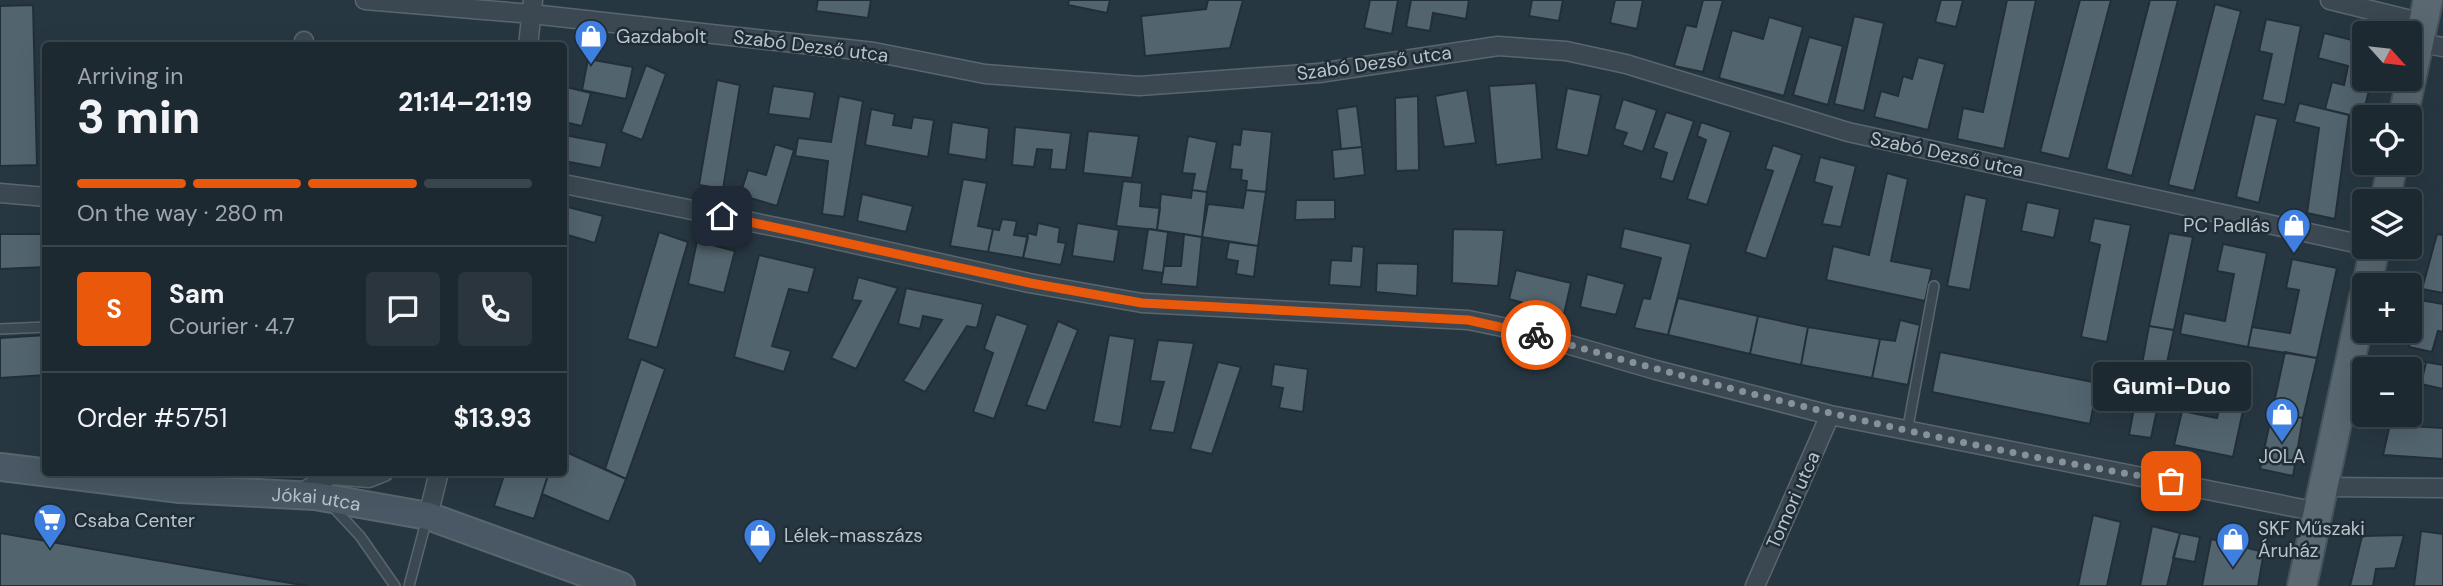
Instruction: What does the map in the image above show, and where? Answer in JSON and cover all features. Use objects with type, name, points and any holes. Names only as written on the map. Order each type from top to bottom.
[{"type":"main road","points":[[2407,105],[2429,28]]},
{"type":"main road","points":[[2302,586],[2354,343]]},
{"type":"main road","name":"Jókai utca","points":[[0,467],[42,472]]},
{"type":"main road","name":"Jókai utca","points":[[74,476],[180,489],[325,498],[428,516],[621,586]]},
{"type":"street","name":"Szabó Dezső utca","points":[[365,0],[532,7],[874,52],[985,74],[1139,86],[1319,73],[1498,46],[1566,51],[1626,64],[1848,132],[2352,243]]},
{"type":"street","points":[[2330,0],[2429,28]]},
{"type":"street","points":[[528,42],[532,7]]},
{"type":"street","points":[[567,185],[801,232],[1030,283],[1142,303],[1468,320],[1522,331],[1656,370],[1830,415],[2171,481],[2321,500],[2443,488]]},
{"type":"street","points":[[0,193],[42,197]]},
{"type":"street","name":"Tomori utca","points":[[1755,586],[1830,415]]},
{"type":"street","points":[[298,495],[329,476]]},
{"type":"street","points":[[344,476],[374,476]]},
{"type":"street","points":[[428,516],[438,476]]},
{"type":"lane","points":[[1907,432],[1934,286]]},
{"type":"lane","points":[[0,329],[42,327]]},
{"type":"lane","points":[[325,498],[360,536],[395,586]]},
{"type":"lane","points":[[409,586],[428,516]]},
{"type":"building","points":[[818,0],[871,0],[868,18],[816,11]]},
{"type":"building","points":[[1069,0],[1110,0],[1107,13],[1068,5]]},
{"type":"building","points":[[1208,0],[1243,0],[1230,48],[1145,56],[1141,16],[1206,9]]},
{"type":"building","points":[[1370,0],[1398,0],[1392,34],[1364,28]]},
{"type":"building","points":[[1411,0],[1469,0],[1466,19],[1433,13],[1430,31],[1406,27]]},
{"type":"building","points":[[1532,0],[1563,0],[1559,21],[1529,16]]},
{"type":"building","points":[[1615,0],[1643,0],[1637,29],[1610,23]]},
{"type":"building","points":[[1703,0],[1723,0],[1703,72],[1674,66],[1686,25],[1696,27]]},
{"type":"building","points":[[1941,0],[1963,0],[1956,27],[1935,22]]},
{"type":"building","points":[[2007,0],[2036,0],[2004,149],[1957,139],[1963,108],[1983,112]]},
{"type":"building","points":[[2080,0],[2111,0],[2069,159],[2040,152]]},
{"type":"building","points":[[2150,0],[2178,0],[2132,176],[2106,169]]},
{"type":"building","points":[[2215,4],[2241,11],[2194,191],[2168,185]]},
{"type":"building","points":[[33,5],[37,165],[0,166],[0,6]]},
{"type":"building","points":[[1854,16],[1884,23],[1864,111],[1834,104]]},
{"type":"building","points":[[1769,17],[1803,27],[1784,96],[1719,78],[1732,30],[1763,39]]},
{"type":"building","points":[[2266,19],[2301,26],[2285,105],[2262,100],[2272,54],[2259,51]]},
{"type":"building","points":[[2324,33],[2352,40],[2352,91],[2369,91],[2365,105],[2352,105],[2352,116],[2325,109],[2332,82],[2344,85],[2348,66],[2318,58]]},
{"type":"building","points":[[1809,37],[1843,46],[1828,105],[1793,95]]},
{"type":"building","points":[[1918,57],[1945,64],[1928,130],[1874,117],[1881,91],[1898,96],[1903,76],[1912,79]]},
{"type":"building","points":[[588,59],[633,67],[626,99],[582,90]]},
{"type":"building","points":[[646,65],[666,74],[642,140],[621,132]]},
{"type":"building","points":[[717,80],[740,85],[723,189],[699,185]]},
{"type":"building","points":[[1536,83],[1542,159],[1496,165],[1489,86]]},
{"type":"building","points":[[773,86],[815,92],[810,119],[768,114]]},
{"type":"building","points":[[567,87],[591,93],[582,126],[567,123]]},
{"type":"building","points":[[1567,88],[1601,95],[1588,156],[1556,149]]},
{"type":"building","points":[[1467,90],[1476,143],[1444,147],[1435,96]]},
{"type":"building","points":[[839,96],[863,101],[844,217],[822,214],[828,161],[795,156],[798,138],[831,142]]},
{"type":"building","points":[[1418,96],[1419,170],[1396,171],[1395,98]]},
{"type":"building","points":[[1623,99],[1657,110],[1643,152],[1622,145],[1627,133],[1614,129]]},
{"type":"building","points":[[2299,103],[2349,115],[2335,219],[2307,213],[2319,128],[2294,122]]},
{"type":"building","points":[[1357,106],[1362,147],[1341,149],[1337,109]]},
{"type":"building","points":[[871,109],[895,114],[893,125],[911,128],[913,117],[934,120],[928,157],[865,145]]},
{"type":"building","points":[[1666,112],[1694,121],[1673,182],[1660,178],[1667,153],[1653,148]]},
{"type":"building","points":[[2255,114],[2278,119],[2259,203],[2236,197]]},
{"type":"building","points":[[952,122],[989,128],[986,160],[948,154]]},
{"type":"building","points":[[1701,122],[1731,132],[1707,205],[1687,199],[1706,140],[1697,136]]},
{"type":"building","points":[[1015,127],[1071,133],[1066,170],[1050,169],[1052,150],[1037,149],[1034,167],[1012,165]]},
{"type":"building","points":[[1242,129],[1272,132],[1266,192],[1246,190],[1247,181],[1241,180],[1242,170],[1230,169],[1233,144],[1240,145]]},
{"type":"building","points":[[1088,131],[1139,136],[1132,178],[1083,173]]},
{"type":"building","points":[[567,136],[607,143],[601,168],[567,162]]},
{"type":"building","points":[[1188,136],[1217,142],[1207,192],[1192,190],[1195,174],[1182,173]]},
{"type":"building","points":[[775,144],[794,150],[777,206],[740,195],[748,170],[766,175]]},
{"type":"building","points":[[1773,145],[1802,155],[1766,259],[1745,252],[1773,171],[1765,169]]},
{"type":"building","points":[[1362,147],[1365,175],[1334,179],[1332,150]]},
{"type":"building","points":[[1820,157],[1856,166],[1841,227],[1822,224],[1832,187],[1814,182]]},
{"type":"building","points":[[1887,173],[1908,179],[1891,261],[1932,269],[1925,301],[1826,280],[1833,246],[1869,255]]},
{"type":"building","points":[[963,179],[987,183],[978,226],[993,229],[988,252],[950,246]]},
{"type":"building","points":[[1123,181],[1142,183],[1140,206],[1160,208],[1157,230],[1116,226]]},
{"type":"building","points":[[1192,190],[1207,192],[1202,237],[1157,230],[1161,194],[1191,198]]},
{"type":"building","points":[[1246,190],[1266,192],[1258,246],[1202,237],[1208,204],[1243,208]]},
{"type":"building","points":[[862,194],[913,206],[906,232],[857,221]]},
{"type":"building","points":[[1965,194],[1987,199],[1970,290],[1947,286]]},
{"type":"building","points":[[1296,200],[1335,200],[1335,219],[1295,220]]},
{"type":"building","points":[[2027,202],[2060,209],[2054,238],[2021,231]]},
{"type":"building","points":[[567,207],[603,216],[595,243],[567,235]]},
{"type":"building","points":[[2094,218],[2131,225],[2107,342],[2081,337],[2100,245],[2089,242]]},
{"type":"building","points":[[1002,219],[1017,221],[1014,235],[1028,237],[1023,258],[988,252],[993,229],[999,230]]},
{"type":"building","points":[[1038,223],[1060,228],[1058,242],[1066,243],[1061,265],[1023,258],[1028,233],[1036,235]]},
{"type":"building","points":[[1077,223],[1119,230],[1114,262],[1072,256]]},
{"type":"building","points":[[1624,228],[1691,244],[1668,335],[1634,328],[1643,298],[1650,299],[1661,258],[1620,248]]},
{"type":"building","points":[[1148,229],[1168,232],[1163,273],[1142,270]]},
{"type":"building","points":[[1453,229],[1504,230],[1498,286],[1452,283]]},
{"type":"building","points":[[659,232],[688,242],[657,348],[627,339]]},
{"type":"building","points":[[2169,233],[2193,237],[2174,330],[2149,326]]},
{"type":"building","points":[[0,234],[42,234],[42,267],[0,269]]},
{"type":"building","points":[[1184,234],[1202,237],[1197,287],[1161,284],[1164,266],[1181,266]]},
{"type":"building","points":[[2437,234],[2443,235],[2443,293],[2422,289]]},
{"type":"building","points":[[697,241],[735,251],[724,293],[688,284]]},
{"type":"building","points":[[1229,242],[1258,246],[1254,277],[1236,274],[1238,261],[1226,259]]},
{"type":"building","points":[[2223,244],[2267,253],[2248,347],[2180,334],[2184,313],[2225,321],[2234,274],[2217,271]]},
{"type":"building","points":[[1352,246],[1364,247],[1361,287],[1329,285],[1331,260],[1351,261]]},
{"type":"building","points":[[759,255],[815,268],[808,293],[789,289],[772,346],[791,351],[784,372],[734,357]]},
{"type":"building","points":[[2292,259],[2337,268],[2317,358],[2248,347],[2252,327],[2290,333],[2299,290],[2286,288]]},
{"type":"building","points":[[1377,263],[1418,264],[1417,296],[1376,292]]},
{"type":"building","points":[[1516,270],[1571,283],[1564,314],[1509,299]]},
{"type":"building","points":[[1587,274],[1625,284],[1616,315],[1580,307]]},
{"type":"building","points":[[858,277],[898,288],[856,369],[831,358],[861,301],[852,300]]},
{"type":"building","points":[[906,288],[983,304],[977,328],[967,326],[925,392],[903,381],[942,320],[923,316],[920,329],[898,324]]},
{"type":"building","points":[[1678,298],[1758,316],[1750,354],[1668,335]]},
{"type":"building","points":[[2422,300],[2443,304],[2443,332],[2438,331],[2432,352],[2409,347],[2410,343],[2422,343]]},
{"type":"building","points":[[996,314],[1028,325],[994,419],[973,412],[993,353],[984,349]]},
{"type":"building","points":[[1758,316],[1808,327],[1801,365],[1750,354]]},
{"type":"building","points":[[1900,320],[1920,325],[1908,385],[1872,378],[1880,339],[1895,341]]},
{"type":"building","points":[[1058,321],[1078,330],[1046,411],[1026,405]]},
{"type":"building","points":[[2149,326],[2174,330],[2151,438],[2129,435]]},
{"type":"building","points":[[1808,327],[1880,339],[1872,378],[1801,365]]},
{"type":"building","points":[[42,335],[42,375],[0,378],[0,338]]},
{"type":"building","points":[[1109,335],[1135,339],[1121,427],[1093,422]]},
{"type":"building","points":[[1158,340],[1194,343],[1174,433],[1150,430],[1164,382],[1150,381]]},
{"type":"building","points":[[1940,352],[2098,383],[2090,424],[1932,392]]},
{"type":"building","points":[[2285,352],[2317,358],[2303,418],[2272,412]]},
{"type":"building","points":[[641,359],[665,369],[626,479],[605,469]]},
{"type":"building","points":[[2422,361],[2426,362],[2422,380]]},
{"type":"building","points":[[1218,362],[1241,367],[1212,454],[1190,449]]},
{"type":"building","points":[[2426,362],[2443,365],[2443,389],[2422,384]]},
{"type":"building","points":[[1274,364],[1308,369],[1303,412],[1279,408],[1283,388],[1271,386]]},
{"type":"building","points":[[2224,387],[2247,392],[2233,457],[2174,445],[2182,411],[2217,418]]},
{"type":"building","name":"JOLA","points":[[2272,412],[2303,418],[2293,476],[2260,469]]},
{"type":"building","points":[[2389,427],[2443,428],[2443,459],[2383,455]]},
{"type":"building","points":[[567,452],[626,479],[609,522],[542,494],[548,476],[567,476]]},
{"type":"building","points":[[504,476],[548,476],[534,519],[494,506]]},
{"type":"building","points":[[2093,515],[2121,522],[2107,586],[2078,586]]},
{"type":"building","points":[[2152,526],[2180,533],[2167,586],[2140,586]]},
{"type":"building","points":[[2421,531],[2443,534],[2443,586],[2414,586]]},
{"type":"building","name":"Csaba Center","points":[[0,533],[201,568],[308,586],[0,586]]},
{"type":"building","name":"SKF Műszaki Áruház","points":[[2180,533],[2200,537],[2195,562],[2173,558]]},
{"type":"building","points":[[2404,535],[2395,568],[2376,569],[2373,586],[2350,586],[2362,536]]},
{"type":"building","name":"SKF Műszaki Áruház","points":[[2211,539],[2264,552],[2258,586],[2202,586]]},
{"type":"way so far","points":[[1536,335],[1656,370],[1830,415],[1925,436],[2171,481]]},
{"type":"place","name":"Gazdabolt","points":[[591,66]]},
{"type":"place","name":"PC Padlás","points":[[2294,255]]},
{"type":"place","name":"JOLA","points":[[2282,444]]},
{"type":"place","name":"Gumi-Duo","points":[[2171,481]]},
{"type":"place","name":"Csaba Center","points":[[50,550]]},
{"type":"place","name":"Lélek-masszázs","points":[[760,565]]},
{"type":"place","name":"SKF Műszaki Áruház","points":[[2233,569]]},
{"type":"route","points":[[722,216],[1030,283],[1142,303],[1468,320],[1536,335]]}]
